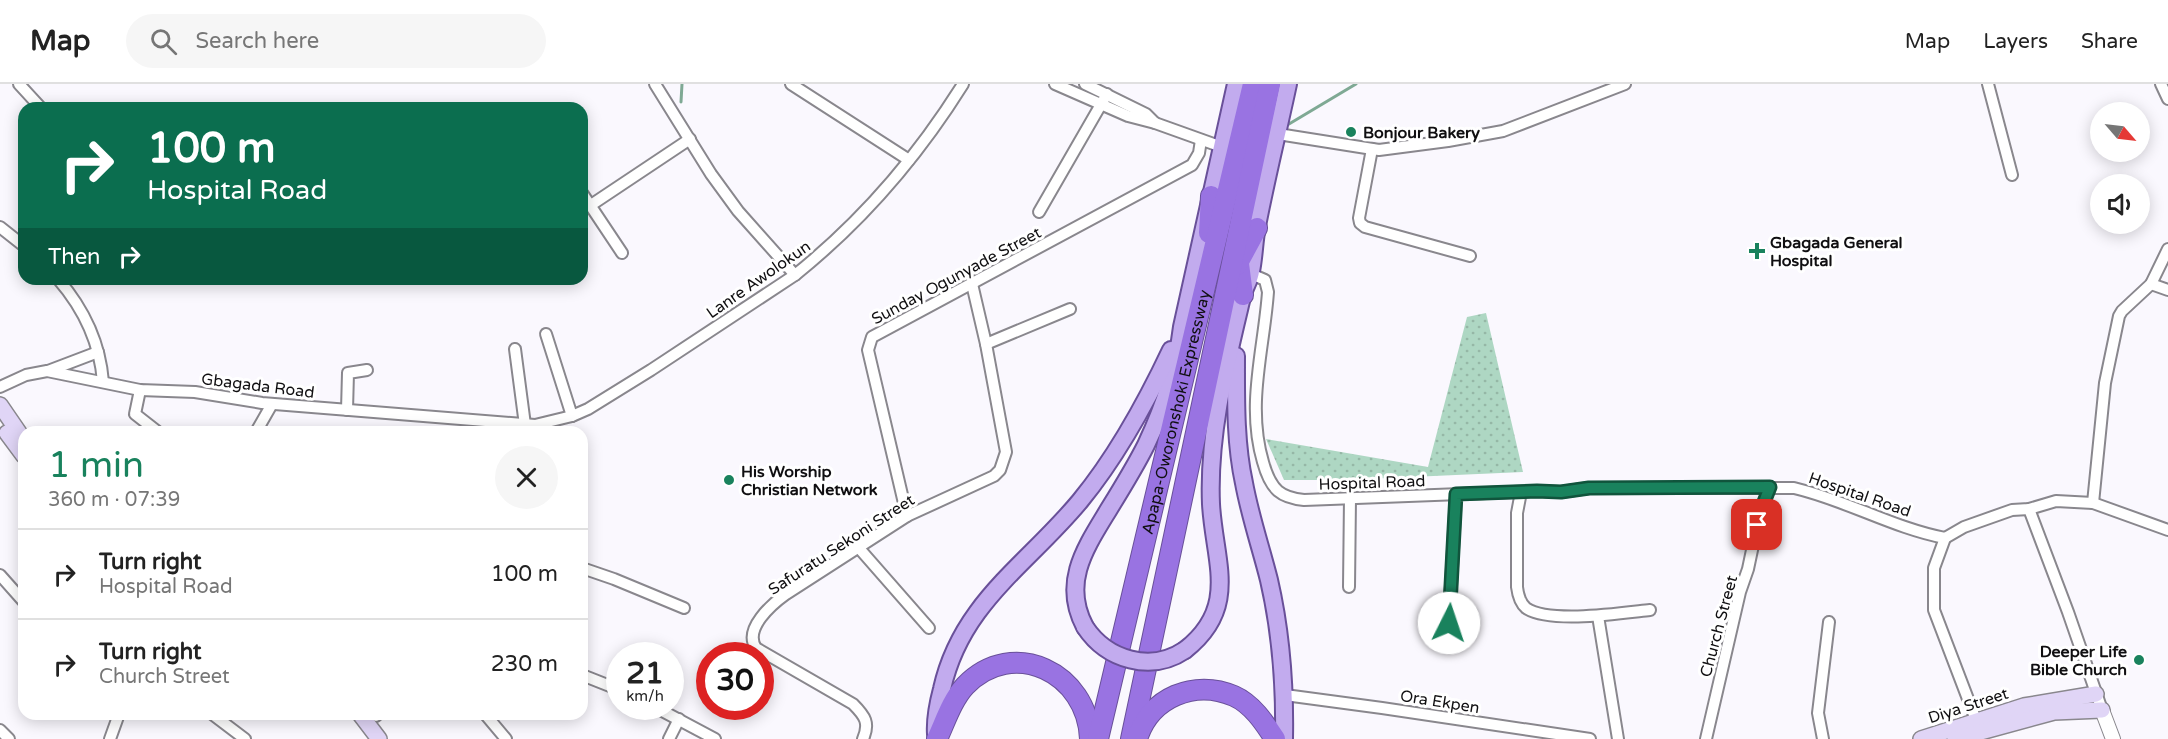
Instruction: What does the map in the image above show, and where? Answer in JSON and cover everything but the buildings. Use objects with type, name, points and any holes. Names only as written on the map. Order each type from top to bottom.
[{"type":"highway","name":"Apapa-Oworonshoki Expressway","points":[[1098,739],[1197,289],[1219,198],[1253,84]]},
{"type":"highway","name":"Apapa-Oworonshoki Expressway","points":[[1131,739],[1248,228],[1270,84]]},
{"type":"highway","points":[[1197,289],[1219,198]]},
{"type":"highway","points":[[1233,295],[1245,268],[1248,228]]},
{"type":"highway","points":[[937,739],[956,698],[965,686],[986,670],[1014,663],[1040,666],[1053,672],[1074,691],[1088,718],[1090,739]]},
{"type":"highway","points":[[1137,739],[1149,716],[1162,703],[1176,694],[1208,688],[1235,696],[1247,704],[1258,714],[1275,739]]},
{"type":"main road","name":"Apapa-Oworonshoki Expressway","points":[[1219,198],[1222,147],[1236,84]]},
{"type":"main road","name":"Apapa-Oworonshoki Expressway","points":[[1248,228],[1278,134],[1288,84]]},
{"type":"main road","name":"Apapa-Oworonshoki Expressway","points":[[1182,327],[1197,289]]},
{"type":"main road","name":"Apapa-Oworonshoki Expressway","points":[[1233,295],[1236,328]]},
{"type":"main road","points":[[1182,327],[1179,355],[1160,415],[1126,481],[1088,543],[1081,558],[1075,595],[1084,627],[1097,642],[1105,648],[1143,662],[1163,661],[1185,650],[1196,642],[1214,617],[1220,595],[1220,564],[1211,505],[1215,424],[1236,328]]},
{"type":"main road","points":[[937,739],[936,724],[947,666],[963,635],[981,606],[1011,571],[1080,501],[1107,464],[1134,423],[1182,327]]},
{"type":"main road","points":[[1236,328],[1236,385],[1243,482],[1269,583],[1285,695],[1284,739]]},
{"type":"main road","points":[[0,405],[18,431]]},
{"type":"main road","points":[[0,423],[18,448]]},
{"type":"main road","name":"Diya Street","points":[[1921,739],[2024,706],[2096,694]]},
{"type":"main road","name":"Diya Street","points":[[1955,739],[2054,712],[2102,710]]},
{"type":"main road","points":[[374,720],[380,739]]},
{"type":"main road","points":[[376,720],[390,739]]},
{"type":"street","points":[[20,84],[36,102]]},
{"type":"street","points":[[655,84],[711,174],[738,211],[795,275]]},
{"type":"street","points":[[791,84],[909,160]]},
{"type":"street","name":"Lanre Awolokun","points":[[528,426],[572,416],[588,409],[795,275],[839,237],[870,206],[909,160],[963,84]]},
{"type":"street","points":[[1055,84],[1142,121],[1155,123],[1222,147]]},
{"type":"street","points":[[1085,84],[1146,114],[1155,123]]},
{"type":"street","points":[[1278,134],[1372,149],[1448,141],[1503,131],[1625,84]]},
{"type":"street","points":[[1988,84],[2012,175]]},
{"type":"street","points":[[2161,84],[2168,99]]},
{"type":"street","points":[[1039,212],[1107,94]]},
{"type":"street","points":[[591,205],[690,139]]},
{"type":"street","name":"Sunday Ogunyade Street","points":[[908,516],[868,350],[868,343],[872,337],[1192,165],[1199,153],[1201,140]]},
{"type":"street","points":[[1372,149],[1360,223],[1470,256]]},
{"type":"street","points":[[588,201],[622,253]]},
{"type":"street","points":[[0,228],[18,242]]},
{"type":"street","points":[[2093,503],[2105,384],[2119,316],[2151,284],[2168,249]]},
{"type":"street","name":"Hospital Road","points":[[1245,268],[1265,280],[1268,292],[1255,398],[1258,448],[1265,471],[1272,484],[1278,492],[1292,498],[1561,492],[1589,488],[1794,488],[1816,493],[1925,534],[1945,538]]},
{"type":"street","name":"Safuratu Sekoni Street","points":[[863,739],[867,721],[853,704],[756,648],[752,639],[755,628],[775,602],[908,516],[994,476],[1000,470],[1005,461],[1006,452],[986,344],[972,284]]},
{"type":"street","points":[[2151,284],[2168,290]]},
{"type":"street","points":[[63,285],[88,323],[98,352],[103,382]]},
{"type":"street","points":[[986,344],[1070,309]]},
{"type":"street","points":[[546,334],[572,416]]},
{"type":"street","points":[[515,349],[520,426]]},
{"type":"street","points":[[47,371],[98,352]]},
{"type":"street","points":[[347,410],[348,373],[368,370]]},
{"type":"street","name":"Gbagada Road","points":[[0,387],[26,375],[47,371],[140,390],[195,392],[272,404],[510,426]]},
{"type":"street","points":[[140,390],[135,414],[150,426]]},
{"type":"street","points":[[259,426],[272,404]]},
{"type":"street","name":"Church Street","points":[[1706,739],[1760,512],[1770,487]]},
{"type":"street","points":[[1521,492],[1517,513],[1517,587],[1519,598],[1526,607],[1542,615],[1598,616],[1650,610]]},
{"type":"street","points":[[1449,623],[1456,494]]},
{"type":"street","points":[[1348,587],[1350,498]]},
{"type":"street","points":[[1976,720],[1934,610],[1934,568],[1945,538],[1974,523],[2012,510],[2029,509],[2056,501],[2093,503],[2168,531]]},
{"type":"street","points":[[2029,509],[2113,739]]},
{"type":"street","points":[[858,547],[929,628]]},
{"type":"street","points":[[588,570],[684,608]]},
{"type":"street","points":[[0,575],[18,595]]},
{"type":"street","points":[[1598,616],[1618,739]]},
{"type":"street","points":[[1823,739],[1818,713],[1828,622]]},
{"type":"street","points":[[588,677],[606,684]]},
{"type":"street","name":"Ora Ekpen","points":[[1285,695],[1590,739]]},
{"type":"street","points":[[110,739],[117,720]]},
{"type":"street","points":[[220,720],[244,739]]},
{"type":"street","points":[[490,720],[506,739]]},
{"type":"street","points":[[669,739],[678,720],[715,739]]},
{"type":"street","points":[[0,730],[9,739]]},
{"type":"green space","points":[[1486,313],[1523,472],[1344,480],[1284,480],[1266,439],[1428,467],[1467,317]]},
{"type":"waterway","points":[[681,102],[682,84]]},
{"type":"waterway","points":[[1289,124],[1356,84]]},
{"type":"place","name":"Bonjour Bakery","points":[[1351,132]]},
{"type":"place","name":"Gbagada General Hospital","points":[[1757,251]]},
{"type":"place","name":"His Worship Christian Network","points":[[729,480]]},
{"type":"place","name":"Deeper Life Bible Church","points":[[2139,660]]},
{"type":"route","points":[[1449,623],[1456,494],[1561,492],[1589,488],[1670,486],[1770,487],[1757,525]]}]
